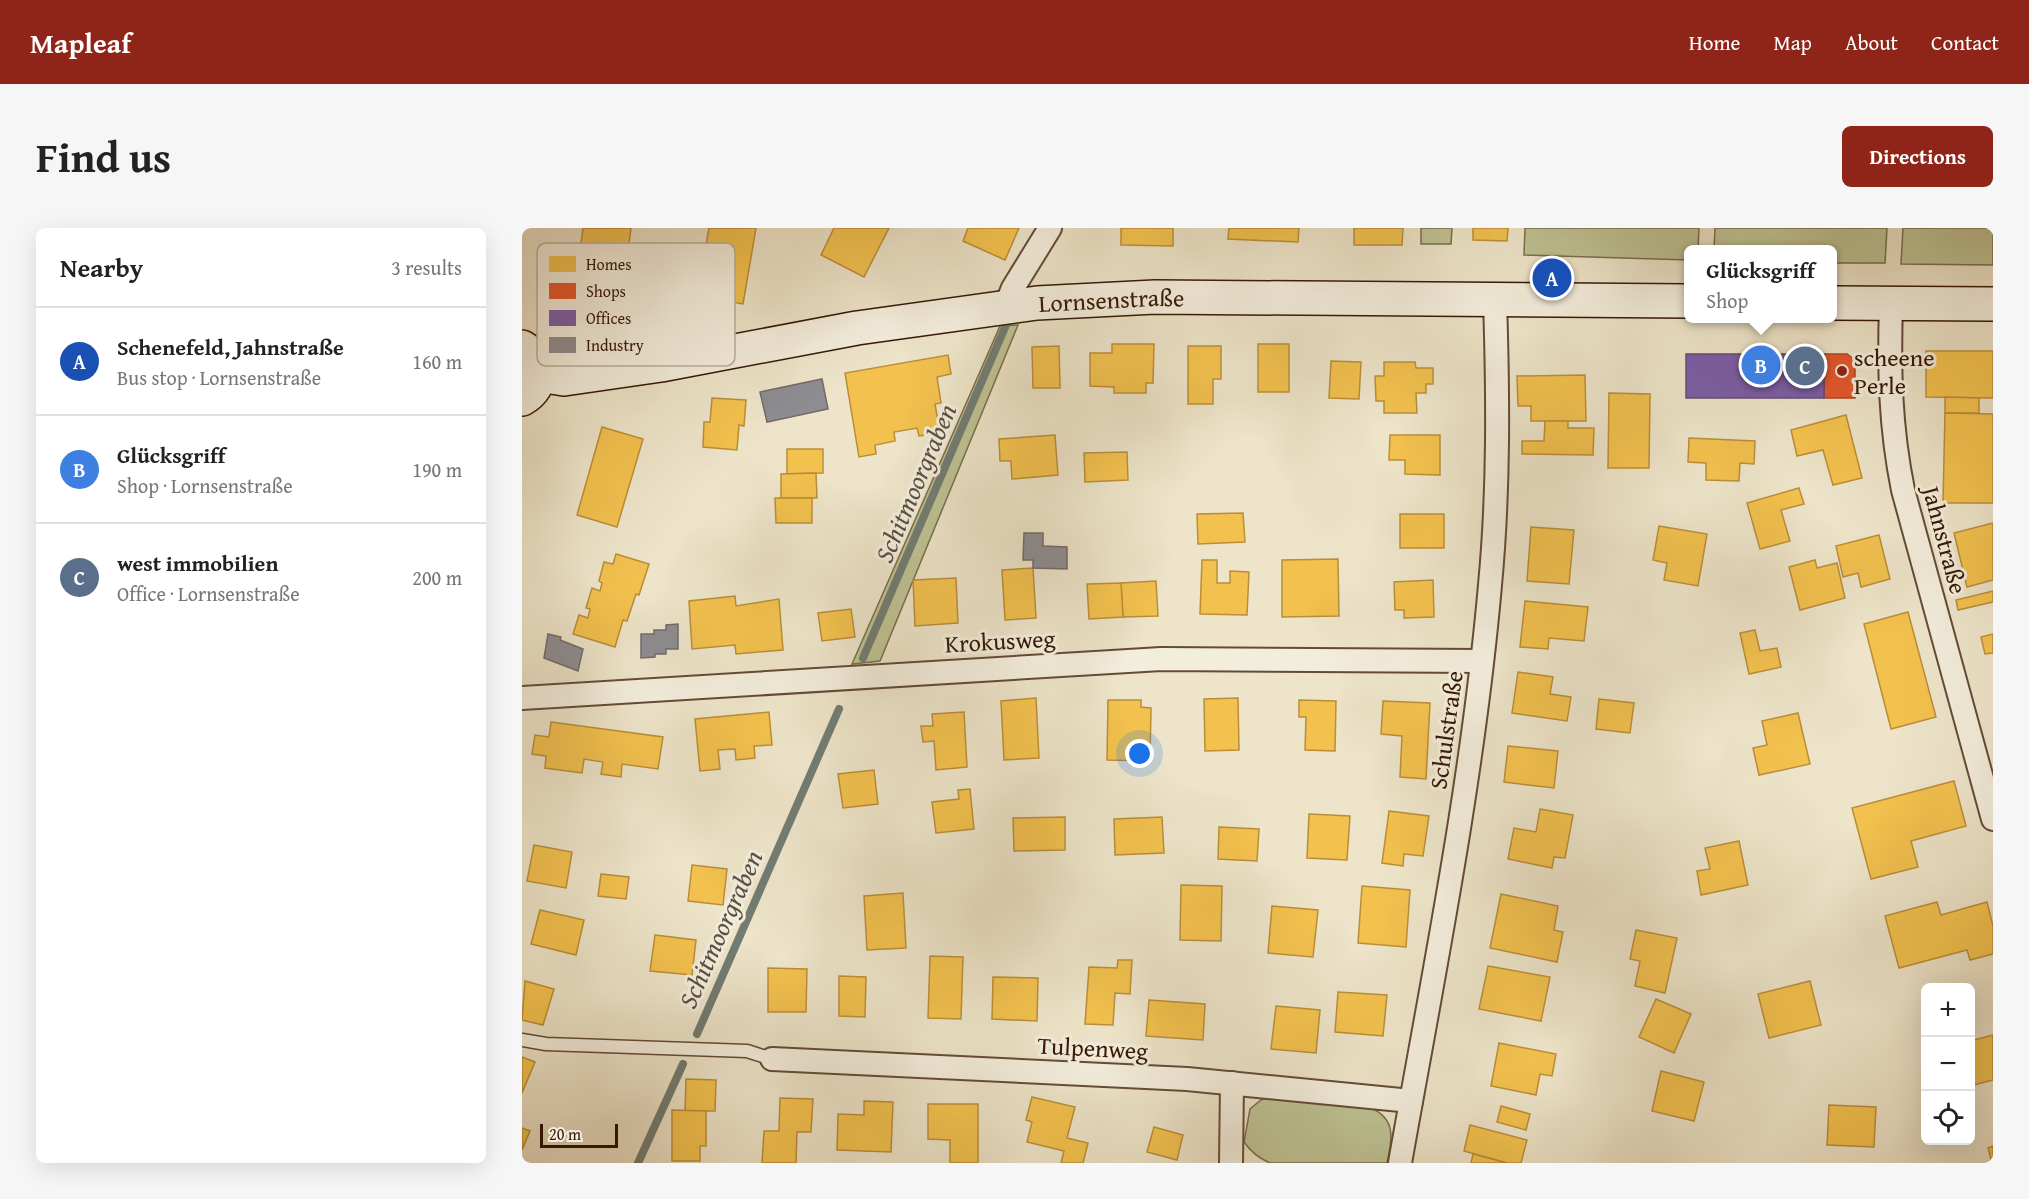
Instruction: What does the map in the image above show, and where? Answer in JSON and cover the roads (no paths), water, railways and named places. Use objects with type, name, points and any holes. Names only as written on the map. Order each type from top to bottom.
[{"type":"street","points":[[1006,305],[1050,228]]},
{"type":"street","name":"Lornsenstraße","points":[[735,349],[1006,305],[1155,297],[1684,301]]},
{"type":"street","name":"Schulstraße","points":[[1400,1163],[1454,862],[1482,661],[1496,497],[1495,300]]},
{"type":"street","points":[[1837,303],[1993,304]]},
{"type":"street","name":"Jahnstraße","points":[[1891,304],[1890,403],[1894,447],[1903,490],[1993,819]]},
{"type":"street","points":[[522,346],[536,359],[530,387]]},
{"type":"street","name":"Lornsenstraße","points":[[530,387],[564,379],[654,366]]},
{"type":"street","name":"Krokusweg","points":[[522,698],[868,675],[1161,659],[1482,661]]},
{"type":"street","name":"Tulpenweg","points":[[772,1059],[1232,1083],[1411,1101]]},
{"type":"street","points":[[1232,1083],[1235,1161]]},
{"type":"lane","points":[[522,1040],[558,1044],[747,1051],[772,1059]]},
{"type":"waterway","name":"Schitmoorgraben","points":[[863,658],[1006,325]]},
{"type":"waterway","name":"Schitmoorgraben","points":[[697,1034],[839,709]]},
{"type":"waterway","name":"Schitmoorgraben","points":[[638,1163],[683,1064]]},
{"type":"place","name":"Schenefeld, Jahnstraße","points":[[1552,278]]},
{"type":"place","name":"Glücksgriff","points":[[1761,365]]},
{"type":"place","name":"west immobilien","points":[[1805,366]]},
{"type":"place","name":"scheene Perle","points":[[1842,371]]}]
